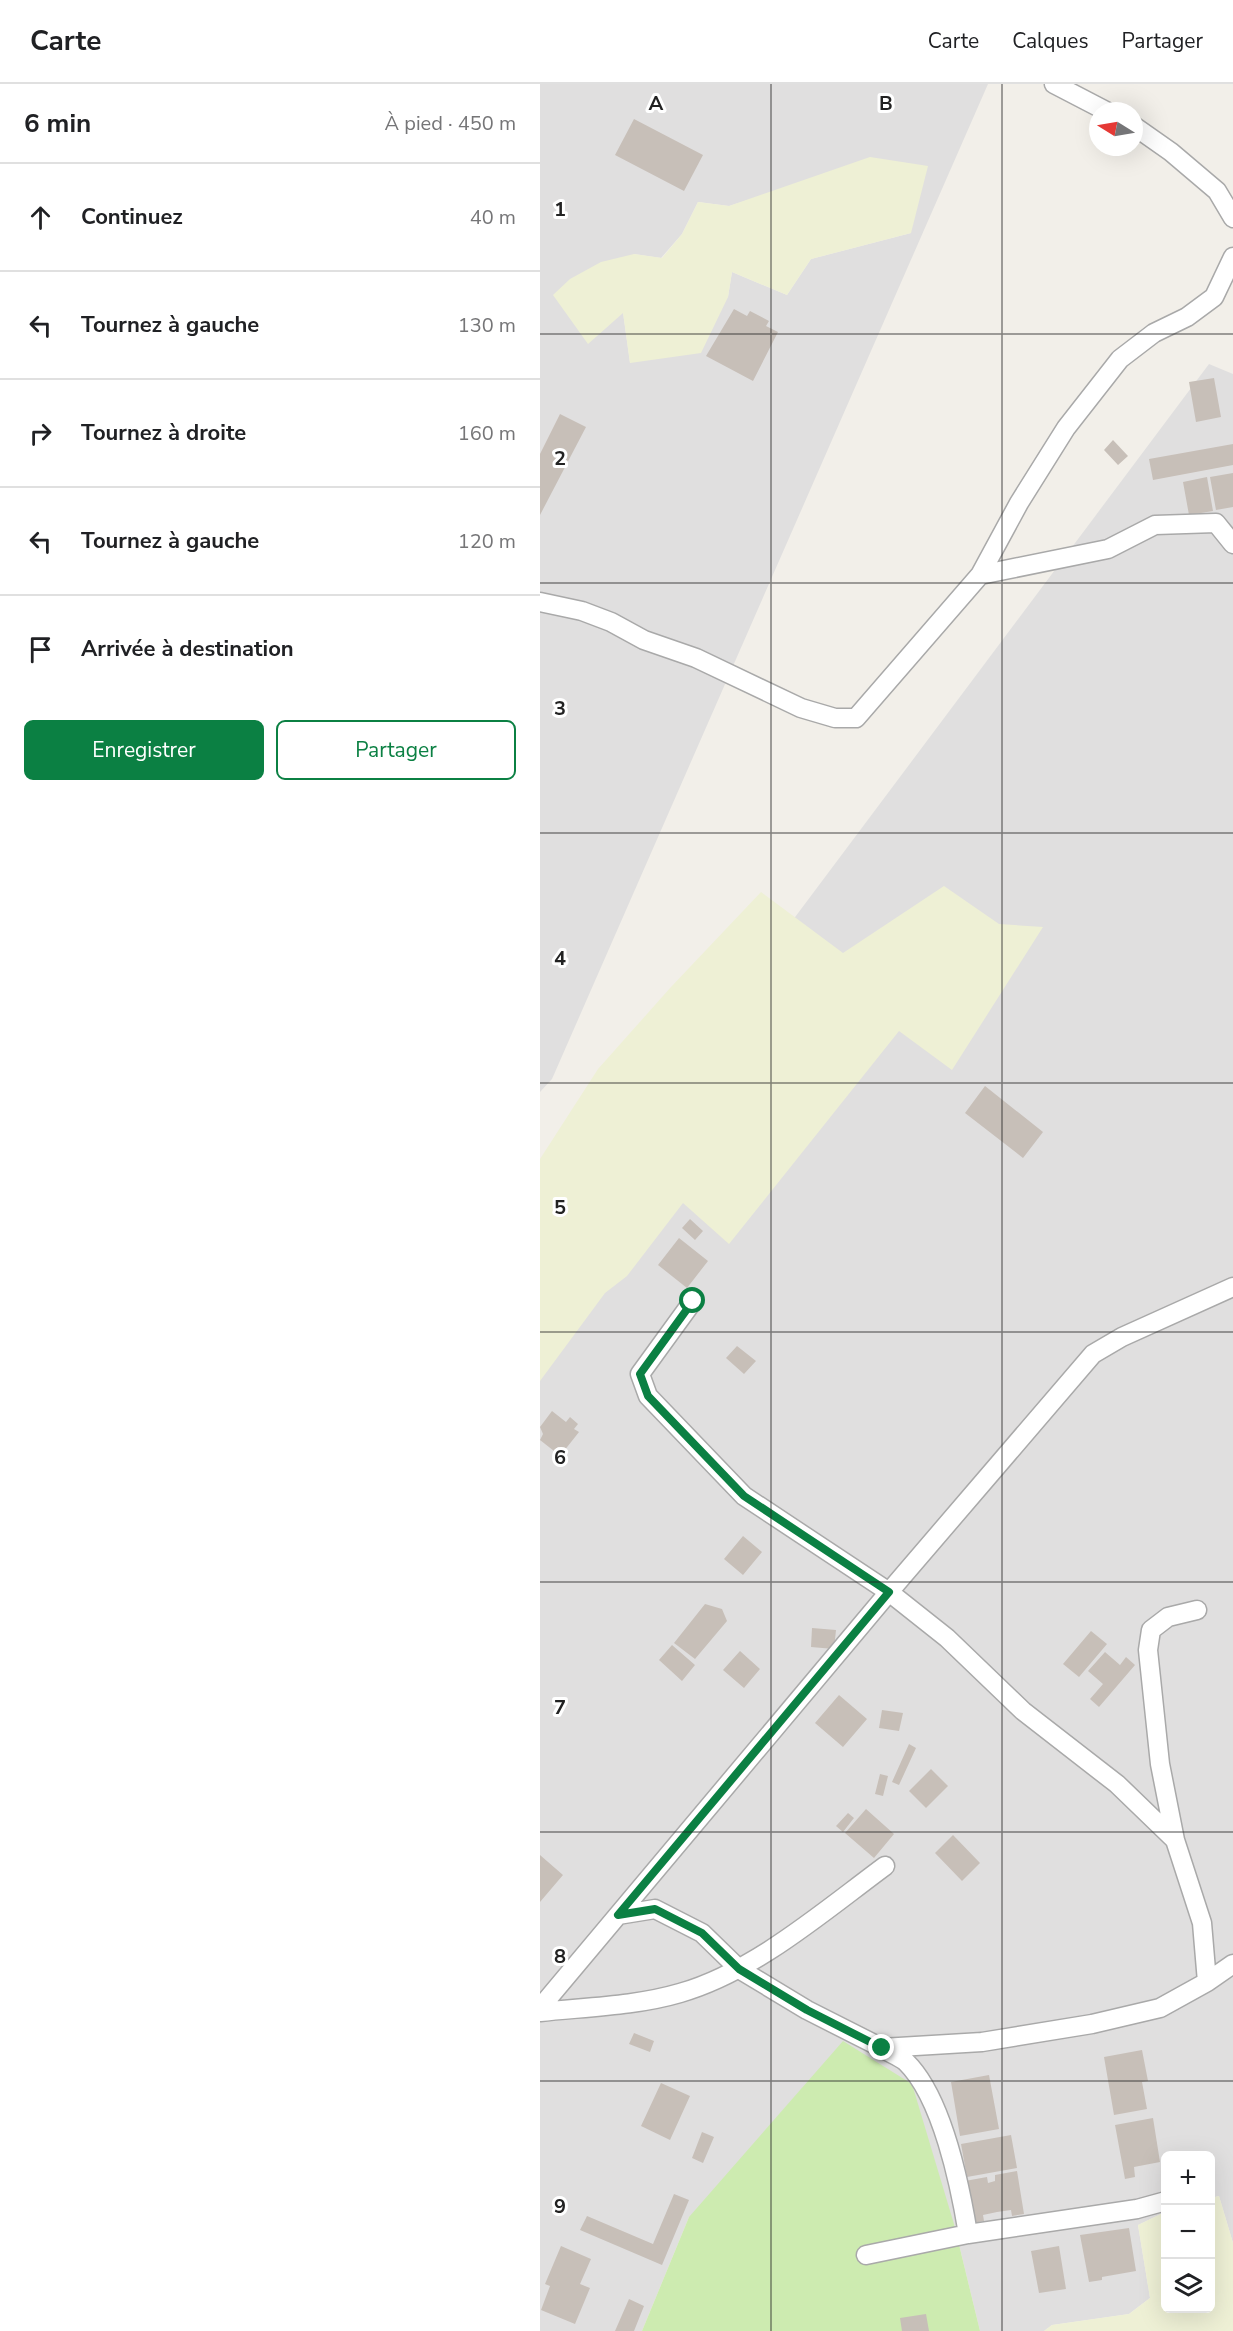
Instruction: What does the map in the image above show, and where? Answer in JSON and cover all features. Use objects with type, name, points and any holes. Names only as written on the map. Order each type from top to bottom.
[{"type":"street","points":[[1054,84],[1089,102]]},
{"type":"street","points":[[1143,132],[1171,152],[1217,191],[1233,218]]},
{"type":"street","points":[[540,602],[582,611],[611,622],[644,640],[696,658],[801,708],[835,718],[856,718],[980,575],[1019,503],[1066,428],[1120,358],[1154,333],[1187,317],[1214,297],[1233,257]]},
{"type":"street","points":[[980,575],[1108,549],[1155,525],[1216,523],[1233,544]]},
{"type":"street","points":[[540,2010],[889,1592],[1093,1354],[1149,1324],[1233,1287]]},
{"type":"street","points":[[693,1301],[640,1374],[648,1396],[744,1496],[889,1592],[947,1638],[1023,1711],[1117,1784],[1175,1840]]},
{"type":"street","points":[[1197,1610],[1168,1617],[1151,1630],[1148,1650],[1160,1764],[1175,1840],[1202,1923],[1206,1982]]},
{"type":"street","points":[[540,2010],[614,2004],[681,1993],[739,1969],[806,1925],[885,1866]]},
{"type":"street","points":[[618,1915],[655,1909],[702,1933],[739,1969],[807,2010],[905,2062],[929,2094],[960,2188],[968,2234]]},
{"type":"street","points":[[882,2048],[982,2042],[1092,2024],[1160,2008],[1233,1964]]},
{"type":"street","points":[[866,2255],[968,2234],[1137,2209],[1161,2202]]},
{"type":"shaded area","points":[[540,84],[988,84],[552,1079],[540,1092]],"holes":[[[780,190],[911,233],[811,259],[787,295],[732,272],[728,297],[630,363],[623,312],[634,254],[661,258],[682,234],[698,202],[729,206]]]},
{"type":"shaded area","points":[[1209,364],[1233,374],[1233,2243],[1219,2196],[1215,2197],[1215,2151],[1161,2151],[1161,2214],[1138,2225],[1150,2298],[1129,2314],[1052,2325],[1044,2331],[980,2331],[954,2224],[689,2217],[642,2331],[540,2331],[540,1258]]},
{"type":"green space","points":[[870,157],[928,166],[911,233],[811,259],[787,295],[732,272],[728,297],[701,353],[630,363],[623,313],[588,344],[553,295],[570,279],[601,262],[634,254],[662,258],[682,234],[698,202],[729,206]]},
{"type":"green space","points":[[944,886],[999,924],[1043,927],[952,1070],[899,1031],[729,1244],[683,1203],[627,1276],[605,1293],[540,1381],[540,1159],[598,1069],[671,987],[761,892],[843,953]]},
{"type":"green space","points":[[843,2041],[912,2084],[954,2224],[980,2331],[642,2331],[689,2217]]},
{"type":"green space","points":[[1219,2196],[1233,2243],[1233,2331],[1044,2331],[1052,2325],[1129,2314],[1150,2298],[1138,2225],[1161,2214],[1161,2313],[1215,2313],[1215,2197]]},
{"type":"building","points":[[634,119],[703,155],[684,191],[615,155]]},
{"type":"building","points":[[734,309],[747,316],[750,311],[769,321],[766,326],[778,332],[753,381],[706,356]]},
{"type":"building","points":[[1214,378],[1221,417],[1196,422],[1189,382]]},
{"type":"building","points":[[560,414],[586,427],[540,515],[540,454]]},
{"type":"building","points":[[1113,440],[1128,456],[1118,465],[1104,450]]},
{"type":"building","points":[[1233,444],[1233,465],[1153,480],[1149,459]]},
{"type":"building","points":[[1233,473],[1233,507],[1216,510],[1210,477]]},
{"type":"building","points":[[1207,477],[1213,511],[1189,515],[1183,482]]},
{"type":"building","points":[[985,1086],[1043,1132],[1023,1158],[965,1113]]},
{"type":"building","points":[[690,1219],[703,1231],[695,1240],[682,1228]]},
{"type":"building","points":[[679,1238],[708,1261],[687,1288],[658,1265]]},
{"type":"building","points":[[737,1346],[756,1361],[744,1374],[726,1358]]},
{"type":"building","points":[[552,1411],[566,1422],[570,1417],[578,1424],[574,1429],[579,1432],[564,1451],[558,1447],[554,1451],[540,1440],[543,1434],[540,1427]]},
{"type":"building","points":[[743,1536],[762,1552],[743,1575],[724,1559]]},
{"type":"building","points":[[705,1604],[722,1609],[727,1621],[695,1659],[674,1643]]},
{"type":"building","points":[[812,1628],[836,1630],[834,1649],[811,1647]]},
{"type":"building","points":[[1091,1631],[1107,1644],[1079,1677],[1063,1664]]},
{"type":"building","points":[[672,1645],[695,1665],[682,1681],[659,1660]]},
{"type":"building","points":[[740,1651],[760,1669],[744,1688],[723,1670]]},
{"type":"building","points":[[1105,1652],[1120,1665],[1126,1657],[1135,1665],[1099,1707],[1090,1699],[1103,1684],[1088,1671]]},
{"type":"building","points":[[839,1695],[867,1719],[843,1747],[815,1723]]},
{"type":"building","points":[[882,1710],[903,1713],[899,1731],[879,1728]]},
{"type":"building","points":[[909,1744],[916,1748],[899,1785],[892,1782]]},
{"type":"building","points":[[931,1769],[948,1786],[926,1808],[909,1791]]},
{"type":"building","points":[[880,1774],[888,1776],[883,1796],[875,1794]]},
{"type":"building","points":[[866,1809],[894,1834],[874,1858],[845,1833]]},
{"type":"building","points":[[848,1813],[854,1818],[843,1832],[836,1826]]},
{"type":"building","points":[[953,1835],[980,1863],[962,1881],[935,1853]]},
{"type":"building","points":[[540,1855],[563,1875],[540,1902]]},
{"type":"building","points":[[634,2033],[654,2041],[650,2052],[629,2044]]},
{"type":"building","points":[[1142,2050],[1148,2081],[1142,2082],[1147,2109],[1114,2115],[1104,2057]]},
{"type":"building","points":[[989,2075],[999,2129],[960,2136],[951,2082]]},
{"type":"building","points":[[661,2083],[690,2096],[670,2140],[641,2126]]},
{"type":"building","points":[[1153,2118],[1160,2162],[1134,2167],[1135,2177],[1125,2179],[1115,2125]]},
{"type":"building","points":[[702,2132],[714,2137],[703,2163],[692,2158]]},
{"type":"building","points":[[1011,2135],[1017,2168],[967,2177],[961,2144]]},
{"type":"building","points":[[1017,2171],[1024,2214],[1012,2216],[1011,2210],[997,2212],[983,2215],[984,2221],[972,2223],[965,2181],[987,2177],[988,2183],[995,2181],[995,2175]]},
{"type":"building","points":[[674,2194],[689,2200],[662,2265],[580,2230],[587,2216],[653,2244]]},
{"type":"building","points":[[1129,2228],[1136,2271],[1102,2277],[1102,2280],[1089,2282],[1080,2235]]},
{"type":"building","points":[[561,2246],[591,2259],[580,2284],[590,2288],[575,2324],[541,2310],[550,2286],[545,2284]]},
{"type":"building","points":[[1059,2246],[1066,2289],[1039,2293],[1031,2251]]},
{"type":"building","points":[[629,2299],[644,2306],[634,2331],[615,2331]]},
{"type":"building","points":[[926,2314],[929,2331],[902,2331],[900,2318]]},
{"type":"route","points":[[693,1301],[640,1374],[648,1396],[744,1496],[889,1592],[618,1915],[655,1909],[702,1933],[739,1969],[807,2010],[882,2048]]}]
